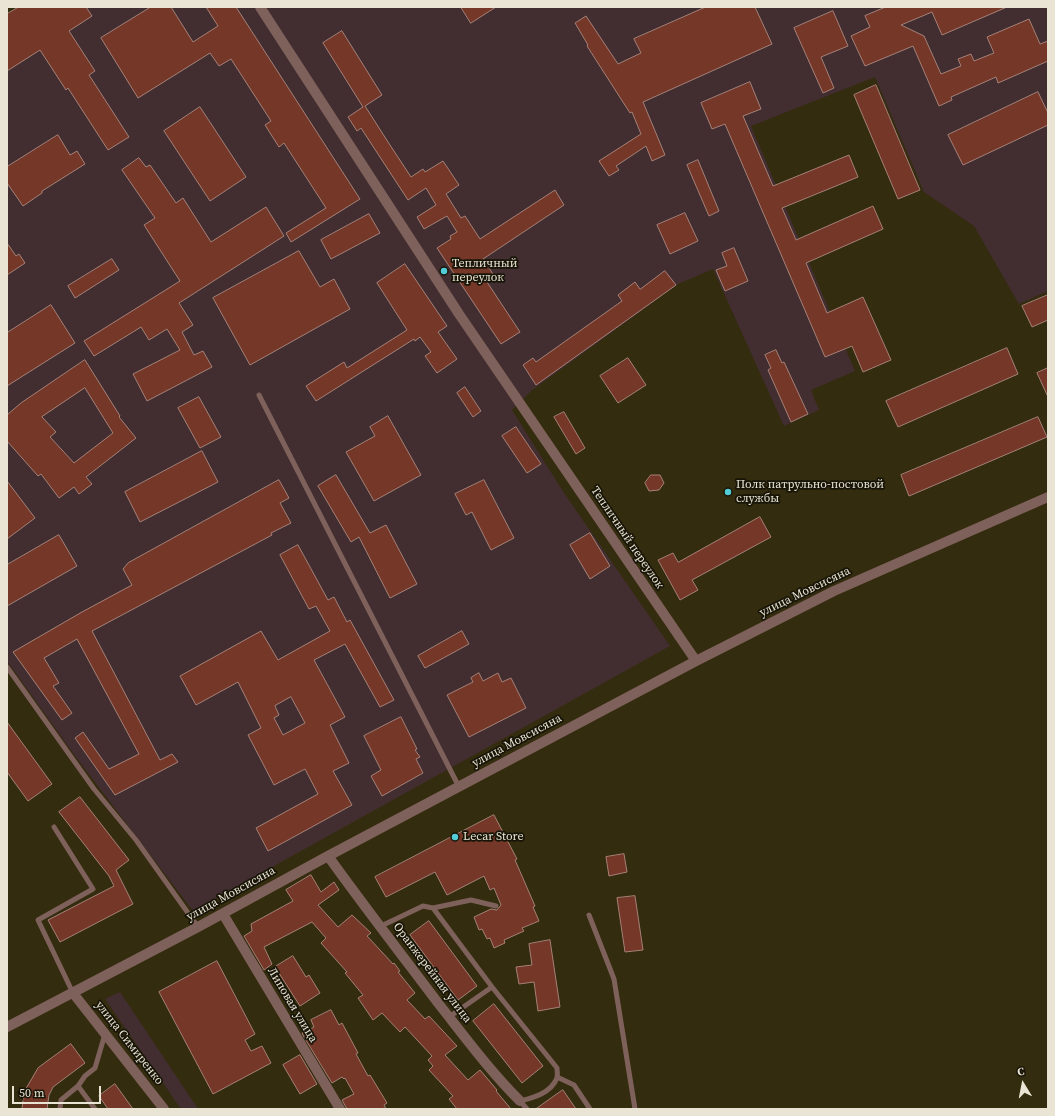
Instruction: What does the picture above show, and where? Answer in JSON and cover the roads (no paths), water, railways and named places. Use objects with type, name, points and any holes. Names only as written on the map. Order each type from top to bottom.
[{"type":"street","name":"Тепличный переулок","points":[[260,7],[459,314],[696,661]]},
{"type":"street","name":"улица Мовсисяна","points":[[7,1027],[223,914],[328,856],[696,661],[834,590],[1048,497]]},
{"type":"street","name":"Оранжерейная улица","points":[[328,856],[473,1050],[520,1101]]},
{"type":"street","name":"Липовая улица","points":[[223,914],[340,1109]]},
{"type":"street","name":"улица Симиренко","points":[[74,993],[164,1109]]},
{"type":"lane","points":[[259,395],[459,787]]},
{"type":"lane","points":[[7,667],[94,789],[136,840],[198,927]]},
{"type":"lane","points":[[54,827],[93,889],[38,920],[74,993]]},
{"type":"lane","points":[[380,927],[423,906],[433,908],[471,900],[496,906]]},
{"type":"lane","points":[[433,908],[492,987],[556,1068],[557,1077],[549,1088],[534,1098],[520,1101],[527,1109]]},
{"type":"lane","points":[[589,915],[614,979],[635,1109]]},
{"type":"lane","points":[[449,1017],[492,987]]},
{"type":"lane","points":[[60,1109],[61,1100],[78,1086],[85,1076],[95,1068],[105,1034]]},
{"type":"lane","points":[[557,1077],[574,1085],[590,1109]]},
{"type":"lane","points":[[78,1086],[95,1109]]},
{"type":"place","name":"Тепличный переулок","points":[[444,271]]},
{"type":"place","name":"Полк патрульно-постовой службы","points":[[728,492]]},
{"type":"place","name":"Lecar Store","points":[[455,837]]}]
